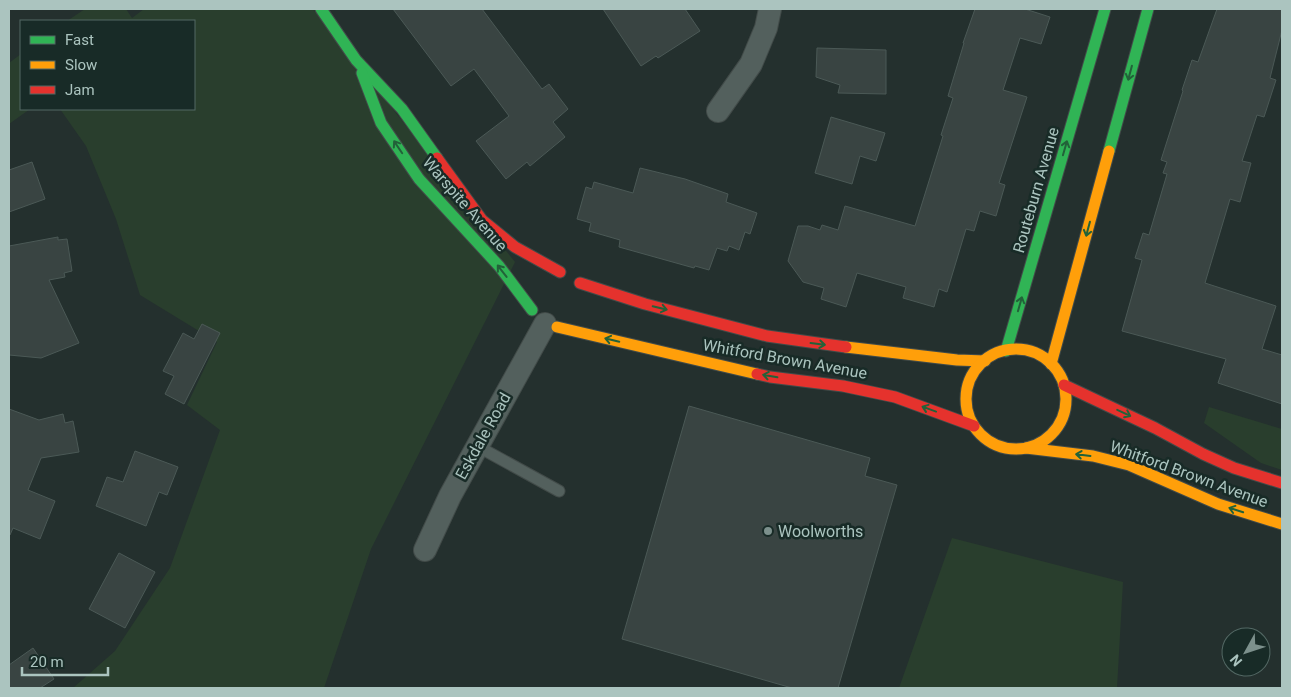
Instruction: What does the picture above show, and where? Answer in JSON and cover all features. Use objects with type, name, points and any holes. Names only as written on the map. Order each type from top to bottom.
[{"type":"main road","name":"Warspite Avenue","points":[[321,9],[356,60],[402,109],[482,220],[515,247],[560,272],[571,276],[580,283]]},
{"type":"main road","name":"Routeburn Avenue","points":[[1006,350],[1056,196],[1101,40],[1105,9]]},
{"type":"main road","points":[[1051,364],[1089,207],[1132,50],[1148,9]]},
{"type":"main road","name":"Warspite Avenue","points":[[356,60],[381,123],[418,179],[499,266],[545,321]]},
{"type":"main road","points":[[545,275],[560,272]]},
{"type":"main road","points":[[580,283],[585,299]]},
{"type":"main road","name":"Whitford Brown Avenue","points":[[580,283],[645,304],[767,336],[957,360],[985,360]]},
{"type":"main road","points":[[532,290],[530,300],[545,321],[568,325],[577,319]]},
{"type":"main road","name":"Whitford Brown Avenue","points":[[545,321],[770,377],[843,386],[895,396],[974,426]]},
{"type":"main road","points":[[1006,350],[1023,350],[1045,359],[1051,364],[1061,377],[1066,393],[1063,418],[1059,426],[1048,438],[1041,443],[1026,448],[1008,449],[986,439],[974,426],[968,412],[968,387],[974,373],[985,360],[1006,350]]},
{"type":"main road","name":"Whitford Brown Avenue","points":[[1064,385],[1234,468],[1282,483]]},
{"type":"main road","name":"Whitford Brown Avenue","points":[[1026,448],[1093,456],[1129,465],[1218,504],[1282,524]]},
{"type":"street","points":[[718,111],[751,64],[766,28],[770,9]]},
{"type":"street","name":"Eskdale Road","points":[[425,550],[450,496],[545,321]]},
{"type":"lane","points":[[477,446],[559,491]]},
{"type":"green space","points":[[85,9],[126,9],[132,18],[144,9],[313,9],[515,262],[371,549],[324,688],[73,688],[115,651],[170,568],[220,430],[187,405],[217,342],[140,295],[116,219],[86,146],[61,110],[195,110],[195,20],[68,20]]},
{"type":"green space","points":[[20,55],[20,110],[29,110],[9,124],[9,63]]},
{"type":"green space","points":[[1209,407],[1282,429],[1282,470],[1261,463],[1204,423]]},
{"type":"green space","points":[[952,538],[1123,582],[1117,688],[899,688]]},
{"type":"building","points":[[393,9],[482,9],[542,89],[549,84],[568,109],[553,122],[565,137],[530,166],[527,162],[506,179],[476,141],[509,116],[474,69],[451,86]]},
{"type":"building","points":[[603,9],[685,9],[700,31],[658,58],[656,56],[641,66]]},
{"type":"building","points":[[975,9],[1025,9],[1050,17],[1041,44],[1020,38],[1003,90],[1027,97],[999,183],[1005,185],[996,216],[980,211],[974,231],[966,229],[947,292],[939,289],[934,307],[903,298],[906,287],[857,273],[846,307],[821,299],[824,288],[803,282],[788,261],[798,226],[808,226],[820,230],[822,225],[838,230],[845,206],[915,226],[943,136],[941,135],[953,98],[948,96]]},
{"type":"building","points":[[1217,9],[1282,9],[1282,30],[1270,78],[1276,80],[1264,117],[1257,115],[1242,161],[1251,163],[1240,202],[1230,199],[1205,283],[1276,306],[1262,349],[1282,355],[1282,404],[1218,383],[1226,359],[1122,331],[1142,260],[1135,258],[1143,233],[1149,235],[1167,174],[1163,173],[1167,162],[1161,160],[1192,60],[1198,62]]},
{"type":"building","points":[[817,48],[886,50],[886,94],[838,93],[840,85],[816,77]]},
{"type":"building","points":[[831,117],[885,133],[876,161],[860,156],[852,184],[815,173]]},
{"type":"building","points":[[32,162],[45,199],[9,212],[9,170]]},
{"type":"building","points":[[640,168],[685,179],[728,194],[726,202],[757,213],[750,234],[745,232],[739,250],[729,246],[727,251],[717,248],[709,270],[695,266],[694,268],[619,247],[620,240],[589,231],[591,223],[577,219],[586,187],[592,189],[594,182],[633,193]]},
{"type":"building","points":[[58,237],[58,240],[67,239],[72,271],[64,273],[65,277],[49,280],[79,343],[41,358],[9,355],[9,246]]},
{"type":"building","points":[[202,324],[220,333],[184,404],[165,394],[174,376],[163,371],[183,333],[194,339]]},
{"type":"building","name":"Woolworths","points":[[689,406],[870,458],[865,476],[897,485],[838,688],[792,688],[622,639]]},
{"type":"building","points":[[9,409],[39,420],[63,414],[65,423],[73,421],[79,452],[41,458],[28,490],[55,501],[40,539],[13,528],[9,535]]},
{"type":"building","points":[[135,451],[178,467],[167,495],[159,492],[146,526],[96,506],[107,477],[123,482]]},
{"type":"building","points":[[119,553],[155,572],[125,628],[89,609]]},
{"type":"building","points":[[33,648],[54,679],[40,688],[9,688],[9,665]]},
{"type":"traffic: fast","points":[[321,9],[356,60],[402,109],[437,158]]},
{"type":"traffic: fast","points":[[1006,351],[1105,9]]},
{"type":"traffic: fast","points":[[1109,151],[1148,9]]},
{"type":"traffic: fast","points":[[362,73],[381,123],[419,179],[499,266],[532,310]]},
{"type":"traffic: slow","points":[[1051,364],[1109,151]]},
{"type":"traffic: slow","points":[[557,327],[757,374]]},
{"type":"traffic: slow","points":[[846,347],[957,360],[985,361]]},
{"type":"traffic: slow","points":[[1016,349],[1035,353],[1051,364],[1062,380],[1066,399],[1062,418],[1051,434],[1035,445],[1016,449],[997,445],[981,434],[970,418],[966,399],[970,380],[981,364],[997,353],[1016,349]]},
{"type":"traffic: slow","points":[[1026,448],[1093,456],[1129,465],[1218,504],[1282,524]]},
{"type":"traffic: jam","points":[[437,158],[482,220],[515,247],[560,272]]},
{"type":"traffic: jam","points":[[580,283],[645,304],[767,336],[846,347]]},
{"type":"traffic: jam","points":[[757,374],[843,386],[895,397],[974,426]]},
{"type":"traffic: jam","points":[[1064,385],[1234,468],[1282,483]]},
{"type":"place","name":"Woolworths","points":[[768,531]]}]
